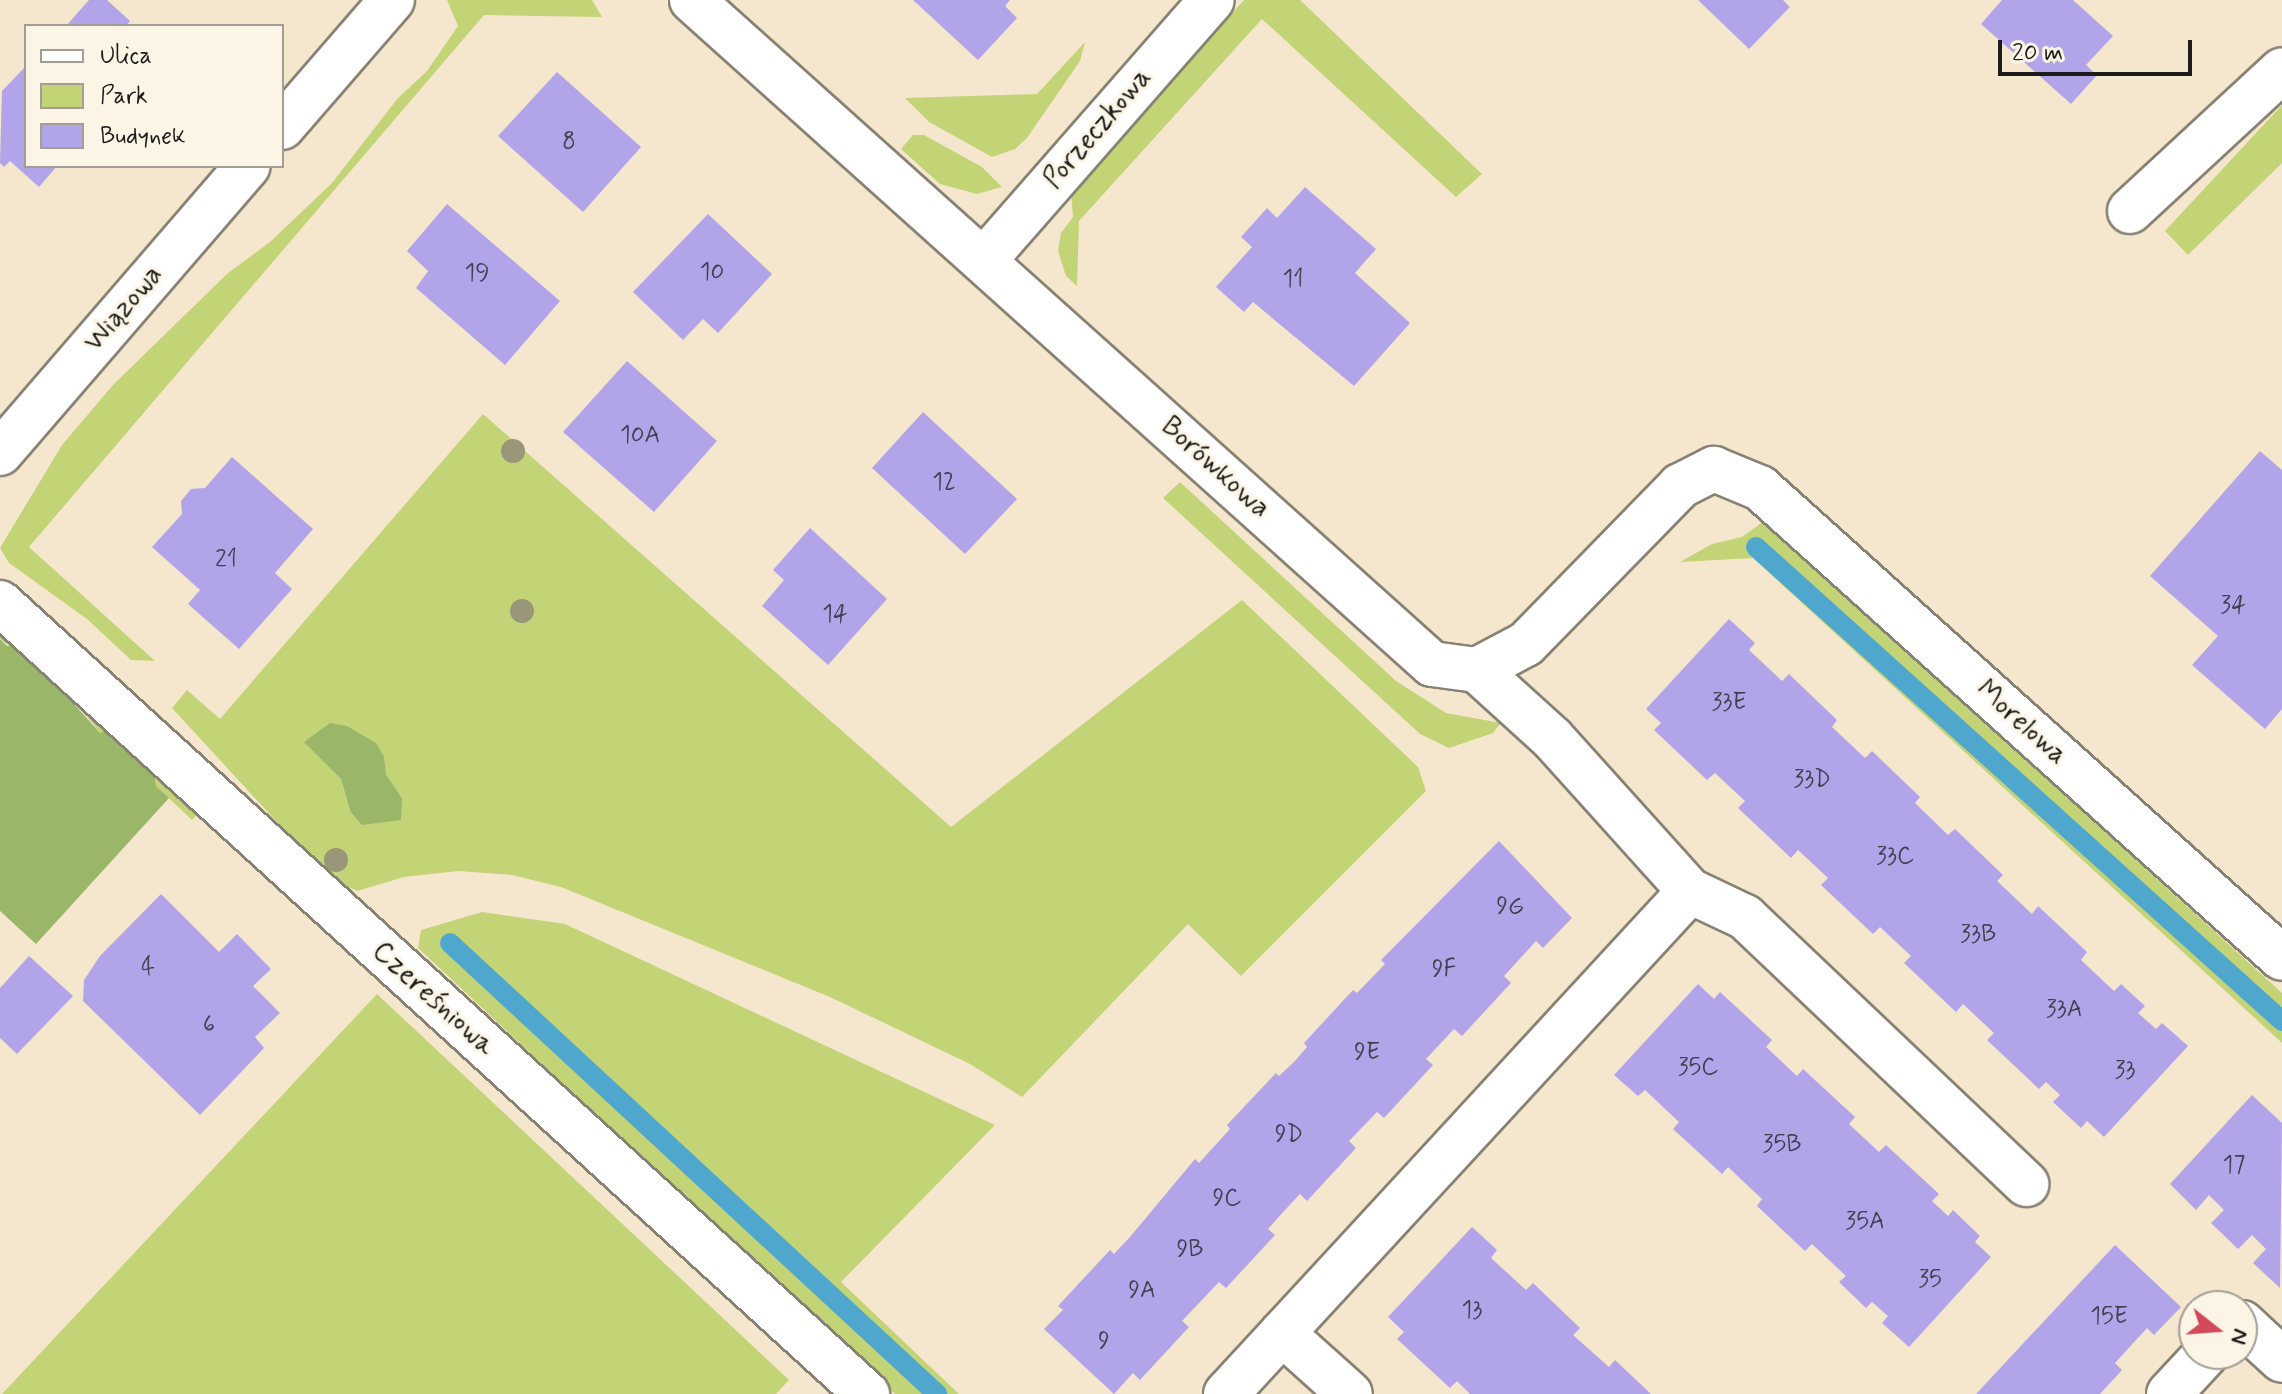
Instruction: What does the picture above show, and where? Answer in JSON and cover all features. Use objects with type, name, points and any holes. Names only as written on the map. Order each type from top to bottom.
[{"type":"street","points":[[284,125],[392,0]]},
{"type":"street","name":"Borówkowa","points":[[692,0],[985,259],[1432,664],[1477,670]]},
{"type":"street","name":"Porzeczkowa","points":[[985,259],[1212,0]]},
{"type":"street","points":[[2130,211],[2282,70]]},
{"type":"street","name":"Wiązowa","points":[[0,453],[246,168]]},
{"type":"street","name":"Morelowa","points":[[1477,670],[1526,644],[1680,486],[1714,469],[1760,488],[2282,958]]},
{"type":"street","name":"Czereśniowa","points":[[0,603],[867,1394]]},
{"type":"street","points":[[1477,670],[1552,738],[1690,891],[1745,917],[2026,1184]]},
{"type":"street","points":[[1226,1394],[1690,891]]},
{"type":"street","points":[[1282,1333],[1350,1394]]},
{"type":"street","points":[[2258,1338],[2282,1360]]},
{"type":"street","points":[[2169,1394],[2191,1370]]},
{"type":"green space","points":[[447,0],[592,0],[602,17],[484,15],[29,547],[155,661],[131,660],[87,619],[9,563],[0,548],[62,445],[113,385],[228,273],[270,242],[332,183],[398,98],[427,71],[458,26]]},
{"type":"green space","points":[[1244,0],[1300,0],[1482,174],[1456,197],[1262,19],[1079,221],[1077,286],[1066,276],[1058,251],[1061,233],[1073,217],[1071,190]]},
{"type":"green space","points":[[1085,42],[1080,61],[1027,138],[1015,149],[992,157],[929,122],[905,98],[1037,94]]},
{"type":"green space","points":[[2282,105],[2282,163],[2188,255],[2165,231]]},
{"type":"green space","points":[[913,135],[924,135],[982,167],[1002,187],[977,194],[940,184],[901,149]]},
{"type":"green space","points":[[483,414],[951,827],[1242,600],[1418,767],[1426,791],[1241,976],[1188,924],[1022,1097],[970,1064],[830,997],[561,887],[512,875],[458,871],[404,877],[357,891],[334,880],[299,846],[172,708],[187,690],[220,719]],"holes":[[[313,750],[384,757],[385,775],[402,798],[350,812],[341,779]]]},
{"type":"green space","points":[[1180,482],[1396,681],[1446,713],[1501,723],[1493,733],[1449,748],[1420,734],[1163,498]]},
{"type":"green space","points":[[1764,521],[2282,993],[2282,1043],[1753,558],[1680,562],[1712,544],[1742,537]]},
{"type":"green space","points":[[0,615],[206,805],[192,820],[156,786],[154,768],[100,733],[67,692],[0,639]]},
{"type":"green space","points":[[0,639],[7,646],[21,645],[100,733],[108,729],[154,768],[156,786],[169,798],[36,944],[0,911]]},
{"type":"green space","points":[[330,723],[347,726],[376,743],[384,757],[386,775],[402,798],[401,820],[362,825],[350,811],[341,779],[304,742]]},
{"type":"green space","points":[[482,912],[565,924],[995,1125],[841,1282],[959,1394],[895,1394],[418,948],[421,930]]},
{"type":"green space","points":[[377,994],[789,1380],[776,1394],[2,1394]]},
{"type":"building","points":[[89,0],[107,0],[130,21],[128,24],[68,24]]},
{"type":"building","points":[[913,0],[1010,0],[1005,6],[1017,18],[978,60]]},
{"type":"building","points":[[1698,0],[1783,0],[1790,7],[1749,49]]},
{"type":"building","points":[[2002,0],[2073,0],[2113,36],[2086,65],[2097,75],[2071,104],[1981,24]]},
{"type":"building","points":[[24,68],[24,168],[55,168],[39,187],[10,161],[4,167],[0,163],[2,91]]},
{"type":"building","points":[[557,72],[641,147],[583,212],[498,136]]},
{"type":"building","points":[[1305,187],[1376,249],[1355,273],[1410,323],[1354,386],[1253,302],[1244,312],[1216,287],[1252,247],[1241,237],[1267,208],[1277,218]]},
{"type":"building","points":[[447,204],[560,301],[505,365],[416,288],[428,271],[407,251]]},
{"type":"building","points":[[708,214],[772,274],[718,333],[703,319],[683,340],[633,292]]},
{"type":"building","points":[[627,361],[717,441],[654,512],[563,432]]},
{"type":"building","points":[[923,412],[1017,499],[965,554],[872,468]]},
{"type":"building","points":[[2260,451],[2282,470],[2282,709],[2265,729],[2192,665],[2218,636],[2150,576]]},
{"type":"building","points":[[232,457],[313,529],[275,573],[292,589],[239,649],[188,604],[200,590],[152,547],[182,514],[181,501],[191,489],[205,488]]},
{"type":"building","points":[[810,528],[887,599],[828,665],[762,606],[784,580],[773,570]]},
{"type":"building","points":[[1729,619],[1755,643],[1749,650],[1782,681],[1789,674],[1837,720],[1832,727],[1865,758],[1872,751],[1920,797],[1915,803],[1948,835],[1955,829],[2003,875],[1997,881],[2032,914],[2038,906],[2087,952],[2081,960],[2114,991],[2121,984],[2145,1006],[2138,1013],[2156,1029],[2162,1023],[2188,1046],[2104,1137],[2087,1121],[2081,1128],[2053,1102],[2060,1095],[2046,1082],[2039,1089],[1987,1040],[1994,1033],[1963,1004],[1956,1012],[1904,963],[1911,956],[1880,927],[1873,934],[1821,885],[1828,878],[1798,850],[1791,858],[1738,808],[1745,801],[1715,773],[1707,780],[1654,730],[1661,723],[1646,709]]},
{"type":"building","points":[[1499,841],[1572,918],[1543,948],[1536,941],[1504,976],[1511,983],[1462,1036],[1454,1029],[1426,1059],[1433,1065],[1384,1118],[1377,1112],[1349,1141],[1356,1148],[1307,1201],[1300,1194],[1285,1210],[1268,1229],[1275,1235],[1226,1288],[1219,1282],[1182,1321],[1189,1327],[1140,1380],[1133,1373],[1114,1394],[1044,1329],[1063,1310],[1058,1306],[1110,1250],[1114,1254],[1195,1159],[1199,1163],[1230,1129],[1227,1125],[1276,1073],[1279,1076],[1294,1062],[1307,1047],[1304,1043],[1353,990],[1357,993],[1385,964],[1381,960]]},
{"type":"building","points":[[161,894],[219,952],[237,934],[271,969],[253,986],[280,1013],[255,1037],[264,1048],[200,1115],[83,1001],[84,980],[100,956]]},
{"type":"building","points":[[29,956],[73,996],[17,1054],[0,1038],[0,988]]},
{"type":"building","points":[[1698,984],[1714,999],[1720,992],[1772,1040],[1766,1047],[1797,1076],[1803,1069],[1855,1117],[1849,1124],[1879,1152],[1886,1145],[1939,1194],[1932,1201],[1948,1216],[1953,1210],[1980,1236],[1975,1242],[1991,1257],[1909,1347],[1882,1323],[1888,1316],[1872,1302],[1866,1308],[1839,1282],[1846,1276],[1812,1244],[1805,1251],[1757,1206],[1762,1199],[1728,1167],[1722,1174],[1673,1129],[1679,1122],[1645,1090],[1638,1096],[1614,1075]]},
{"type":"building","points":[[2252,1095],[2282,1123],[2280,1288],[2253,1263],[2266,1249],[2252,1235],[2238,1249],[2211,1223],[2224,1210],[2209,1195],[2196,1210],[2170,1184]]},
{"type":"building","points":[[1472,1227],[1497,1250],[1491,1258],[1526,1290],[1533,1283],[1580,1328],[1573,1335],[1609,1367],[1615,1360],[1651,1394],[1470,1394],[1457,1381],[1450,1388],[1397,1339],[1404,1332],[1388,1317]]},
{"type":"building","points":[[2115,1245],[2178,1304],[2178,1310],[2154,1335],[2147,1328],[2115,1363],[2122,1370],[2100,1394],[1976,1394]]},
{"type":"waterway","points":[[1756,547],[2282,1021]]},
{"type":"waterway","points":[[450,943],[937,1394]]}]
